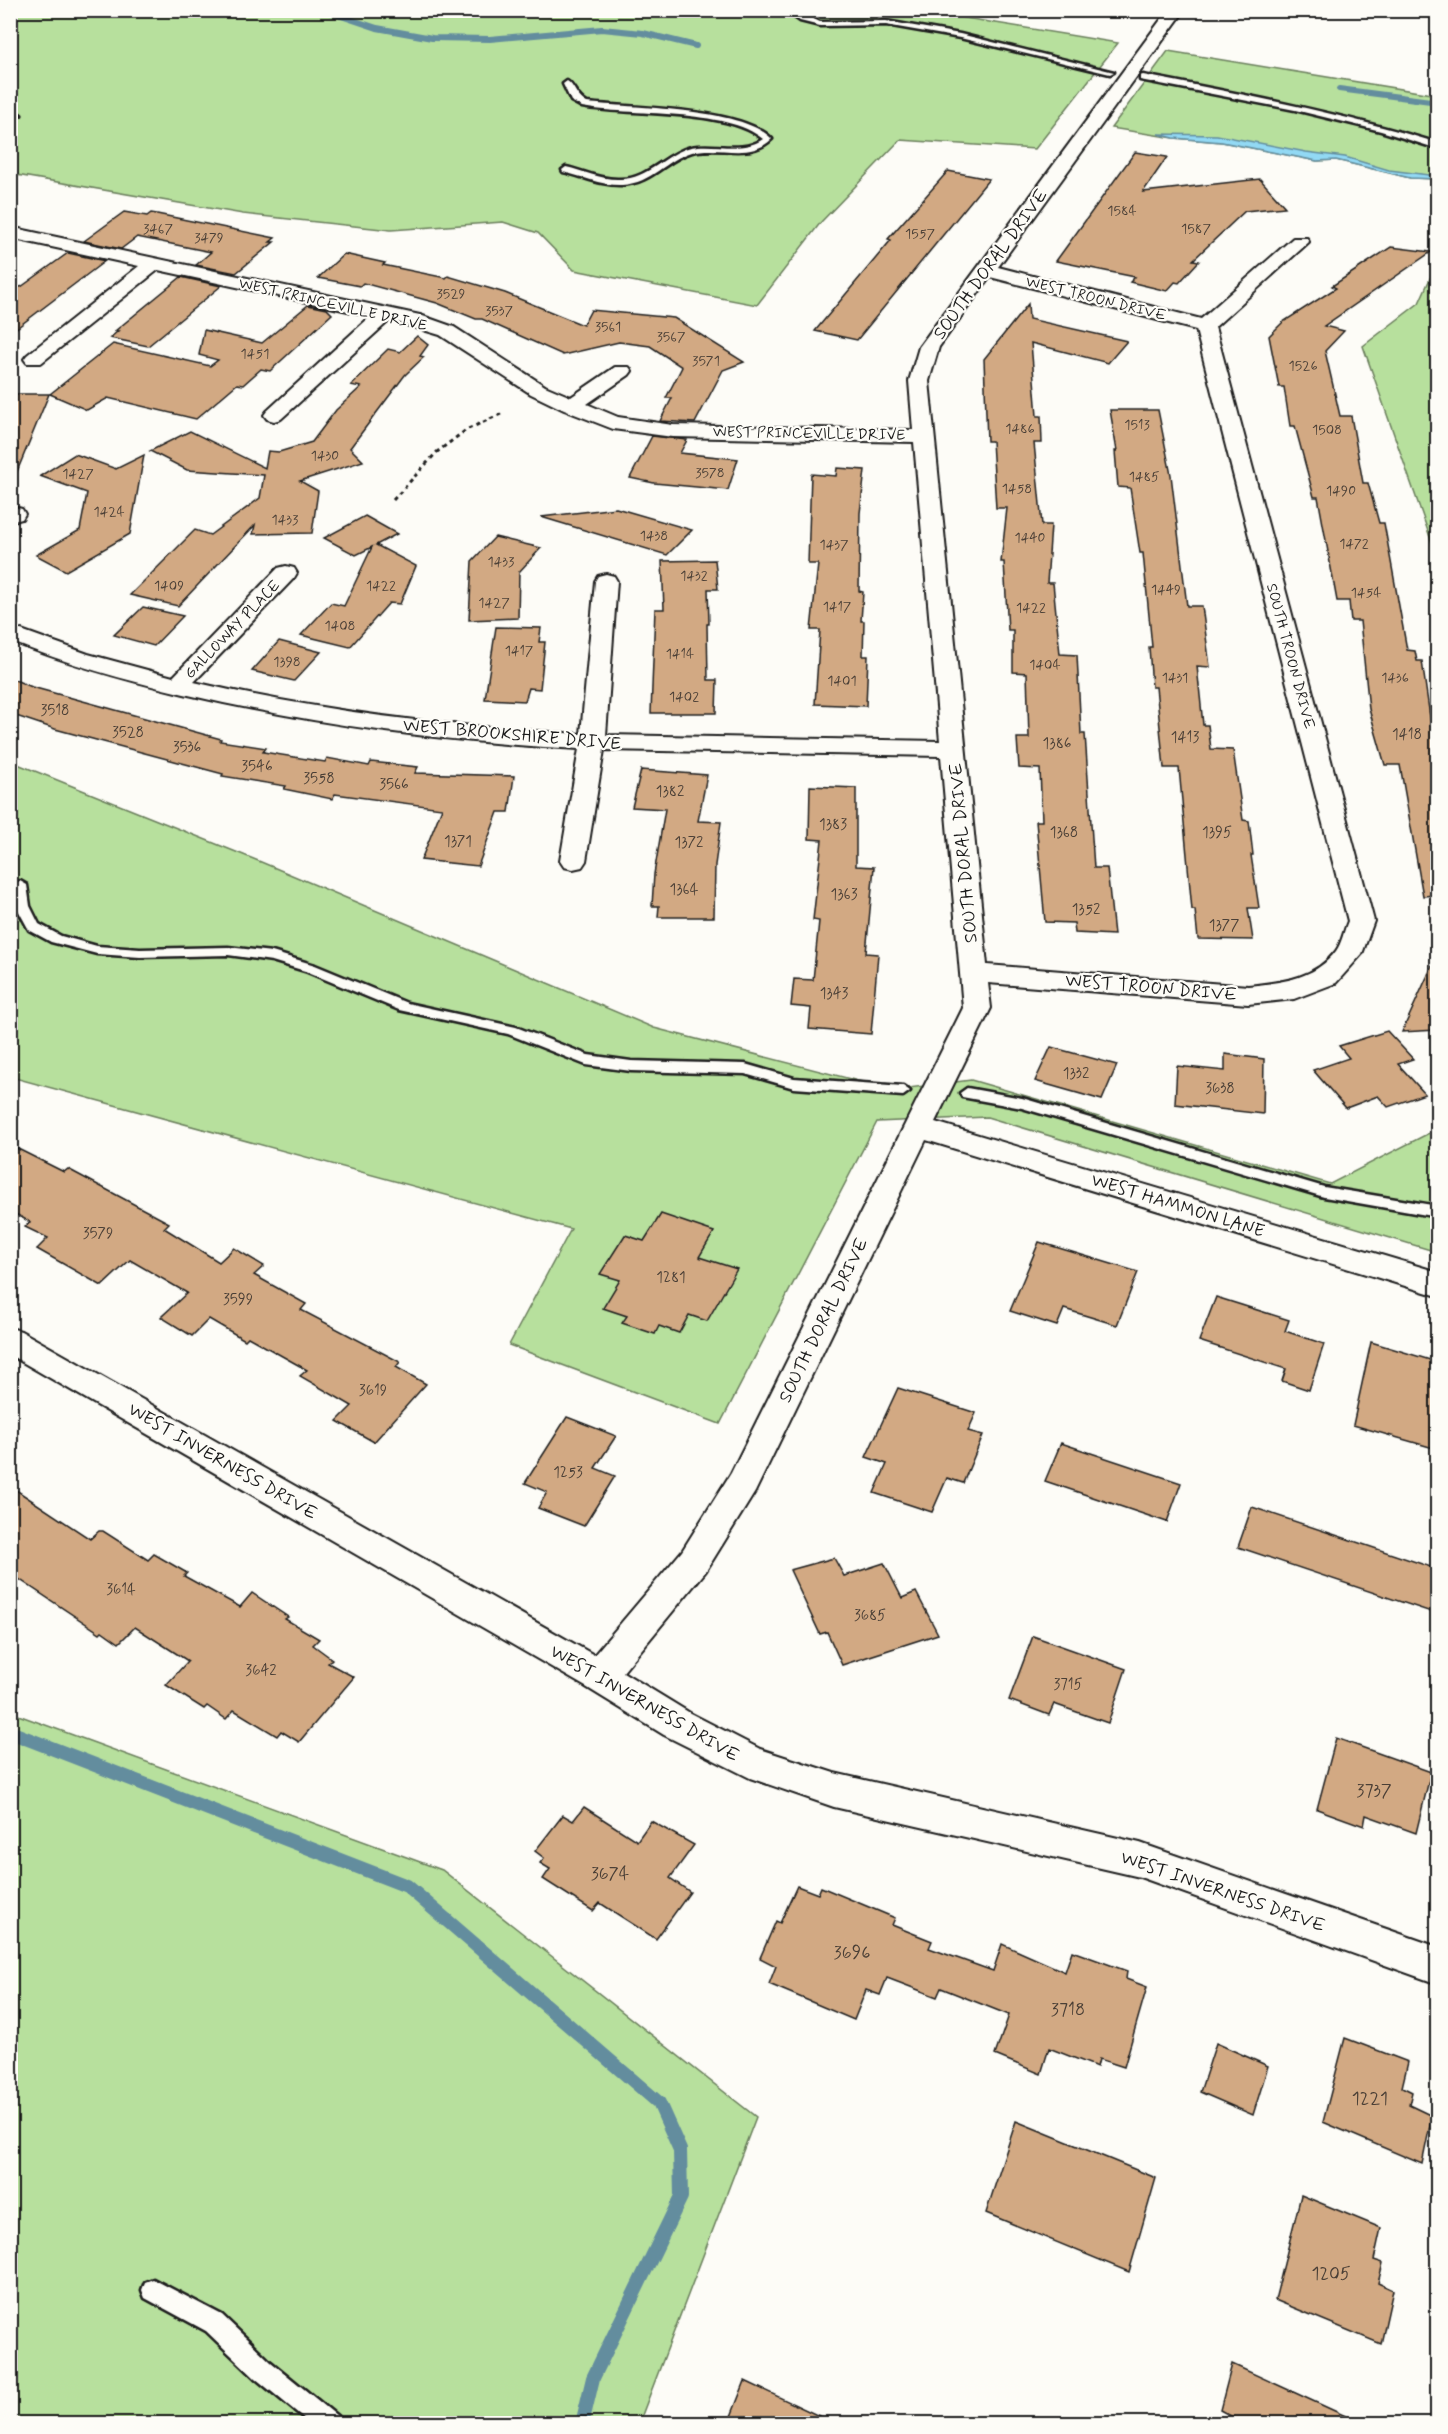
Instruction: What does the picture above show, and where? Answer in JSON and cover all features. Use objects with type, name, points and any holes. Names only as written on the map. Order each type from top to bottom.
[{"type":"street","name":"SOUTH DORAL DRIVE","points":[[598,1676],[694,1561],[743,1482],[977,1008],[919,381],[929,347],[1177,10]]},
{"type":"street","name":"WEST PRINCEVILLE DRIVE","points":[[10,232],[413,319],[447,332],[538,390],[613,423],[673,430],[924,436]]},
{"type":"street","points":[[1205,326],[1300,242]]},
{"type":"street","points":[[34,359],[154,263]]},
{"type":"street","name":"WEST TROON DRIVE","points":[[987,270],[1205,326]]},
{"type":"street","points":[[274,415],[386,313]]},
{"type":"street","name":"SOUTH TROON DRIVE","points":[[1205,326],[1361,921],[1349,954],[1326,977]]},
{"type":"street","points":[[571,405],[622,371]]},
{"type":"street","name":"GALLOWAY PLACE","points":[[178,685],[286,573]]},
{"type":"street","points":[[573,861],[593,741],[606,581]]},
{"type":"street","name":"WEST BROOKSHIRE DRIVE","points":[[10,633],[122,672],[252,702],[345,718],[477,735],[665,745],[953,749]]},
{"type":"street","name":"WEST TROON DRIVE","points":[[974,973],[1248,995],[1294,990],[1326,977]]},
{"type":"street","name":"WEST HAMMON LANE","points":[[918,1127],[1437,1284]]},
{"type":"street","name":"WEST INVERNESS DRIVE","points":[[10,1340],[598,1676],[677,1724],[750,1762],[834,1790],[1140,1860],[1437,1966]]},
{"type":"lane","points":[[788,10],[803,19],[820,24],[886,23],[960,36],[1110,72]]},
{"type":"lane","points":[[1143,78],[1295,107],[1384,129],[1437,146]]},
{"type":"lane","points":[[566,170],[605,180],[640,180],[654,174],[678,154],[693,149],[746,149],[762,145],[768,139],[757,128],[730,121],[585,105],[574,99],[567,84]]},
{"type":"lane","points":[[20,885],[23,906],[34,927],[56,939],[96,950],[140,953],[228,951],[272,957],[310,968],[404,1007],[511,1030],[585,1060],[632,1066],[745,1069],[794,1083],[903,1091]]},
{"type":"lane","points":[[967,1093],[1022,1103],[1324,1192],[1437,1212]]},
{"type":"lane","points":[[153,2290],[214,2323],[263,2370],[329,2424]]},
{"type":"path","points":[[393,500],[437,452],[466,430],[503,413]]},
{"type":"green space","points":[[916,10],[1118,43],[1035,149],[900,140],[821,222],[757,305],[574,270],[538,233],[503,222],[391,230],[243,214],[11,174],[10,11]]},
{"type":"green space","points":[[1168,51],[1437,95],[1437,179],[1410,178],[1336,160],[1317,161],[1222,142],[1174,138],[1111,128]]},
{"type":"green space","points":[[1437,263],[1437,557],[1363,346],[1419,303]]},
{"type":"green space","points":[[10,761],[261,862],[654,1028],[893,1090],[971,1080],[1330,1184],[1437,1129],[1437,1252],[987,1117],[877,1122],[720,1424],[509,1345],[571,1229],[11,1077]]},
{"type":"green space","points":[[10,1712],[442,1870],[756,2117],[639,2423],[30,2424],[11,2413]]},
{"type":"water","points":[[1158,134],[1217,135],[1345,157],[1389,170],[1437,176],[1437,179],[1410,178],[1336,160],[1317,161],[1222,142],[1174,138]]},
{"type":"building","points":[[1135,152],[1167,157],[1143,192],[1260,179],[1285,207],[1245,211],[1193,260],[1199,261],[1179,283],[1175,282],[1167,291],[1130,282],[1135,277],[1056,261]]},
{"type":"building","points":[[948,171],[989,179],[857,340],[815,331],[891,240],[888,239]]},
{"type":"building","points":[[124,212],[147,216],[151,213],[157,214],[275,238],[270,242],[274,242],[236,273],[196,265],[211,252],[137,237],[121,249],[84,241]]},
{"type":"building","points":[[1391,247],[1431,252],[1324,326],[1344,331],[1325,351],[1340,416],[1351,416],[1363,483],[1368,483],[1379,523],[1384,523],[1407,650],[1415,651],[1417,661],[1422,661],[1431,724],[1437,724],[1437,895],[1423,896],[1400,765],[1385,765],[1369,709],[1360,621],[1351,621],[1349,601],[1337,601],[1318,497],[1314,497],[1295,426],[1290,426],[1284,387],[1279,387],[1269,336],[1283,322],[1336,288],[1332,286]]},
{"type":"building","points":[[68,253],[105,261],[10,333],[10,285],[21,287]]},
{"type":"building","points":[[344,254],[385,263],[383,265],[446,278],[448,276],[505,293],[583,325],[591,310],[674,318],[744,362],[723,370],[695,423],[660,421],[672,398],[666,398],[682,367],[650,346],[619,342],[563,355],[482,319],[476,319],[437,303],[363,283],[360,286],[318,278]]},
{"type":"building","points":[[181,277],[221,286],[148,346],[110,338],[118,331],[115,331]]},
{"type":"building","points":[[1028,304],[1029,319],[1127,341],[1108,363],[1031,343],[1037,416],[1041,416],[1042,443],[1034,443],[1042,525],[1051,525],[1047,583],[1053,583],[1060,654],[1077,655],[1081,734],[1085,734],[1094,868],[1107,868],[1114,935],[1075,933],[1074,923],[1045,922],[1036,821],[1042,821],[1040,769],[1019,768],[1017,738],[1029,738],[1027,673],[1013,672],[1013,630],[1008,630],[1004,562],[1001,562],[1007,508],[996,508],[992,441],[987,441],[984,359]]},
{"type":"building","points":[[308,305],[327,309],[332,314],[270,371],[261,369],[243,385],[237,384],[196,419],[108,398],[87,410],[50,394],[113,344],[210,366],[218,360],[199,355],[204,330],[262,343]]},
{"type":"building","points":[[417,336],[428,345],[420,356],[424,357],[405,375],[350,448],[363,461],[300,481],[318,491],[312,533],[253,534],[255,525],[178,606],[130,595],[195,530],[210,535],[260,498],[264,475],[187,470],[150,451],[190,431],[265,468],[268,451],[279,452],[312,442],[336,410],[361,387],[351,385],[388,349],[400,352]]},
{"type":"building","points":[[10,394],[49,394],[11,486],[10,486]]},
{"type":"building","points":[[1110,410],[1158,410],[1171,475],[1187,606],[1202,606],[1210,667],[1197,666],[1203,725],[1208,725],[1211,749],[1233,750],[1243,820],[1249,821],[1253,855],[1251,855],[1259,908],[1248,908],[1253,940],[1198,939],[1195,910],[1192,910],[1179,768],[1164,768],[1156,687],[1152,687],[1149,647],[1152,647],[1143,553],[1140,553],[1130,488],[1118,487],[1115,451],[1117,451]]},
{"type":"building","points":[[652,436],[687,440],[680,453],[738,459],[728,490],[654,483],[630,478]]},
{"type":"building","points":[[75,454],[116,469],[144,455],[130,534],[66,571],[36,555],[80,530],[87,493],[40,476]]},
{"type":"building","points":[[837,468],[865,470],[860,513],[859,591],[863,592],[861,621],[864,621],[863,656],[868,656],[866,706],[815,704],[820,630],[811,630],[818,564],[808,564],[811,474],[836,476]]},
{"type":"building","points":[[616,508],[692,530],[667,555],[541,517]]},
{"type":"building","points":[[365,516],[397,534],[376,545],[416,566],[400,604],[389,603],[350,647],[301,635],[331,603],[344,606],[372,547],[356,555],[324,538]]},
{"type":"building","points":[[495,537],[541,548],[519,572],[518,618],[469,620],[472,561]]},
{"type":"building","points":[[715,560],[718,589],[708,589],[709,624],[707,624],[708,680],[717,680],[716,713],[651,713],[655,609],[664,609],[662,561]]},
{"type":"building","points":[[143,607],[183,616],[154,646],[114,635]]},
{"type":"building","points":[[496,627],[541,628],[539,642],[545,642],[540,689],[529,688],[525,701],[485,699]]},
{"type":"building","points":[[279,641],[321,652],[294,681],[252,671]]},
{"type":"building","points":[[10,678],[32,687],[221,739],[220,741],[266,748],[263,752],[325,762],[327,758],[369,766],[371,762],[418,767],[415,773],[514,776],[509,812],[498,812],[478,866],[421,860],[442,808],[335,794],[332,799],[284,789],[286,786],[222,776],[223,774],[55,729],[10,714]]},
{"type":"building","points":[[641,770],[707,775],[698,821],[721,822],[715,865],[714,917],[658,917],[659,906],[652,906],[654,874],[665,809],[632,807]]},
{"type":"building","points":[[810,786],[856,788],[856,866],[874,867],[866,953],[878,954],[871,1034],[809,1029],[811,1008],[791,1006],[794,979],[813,980],[819,921],[813,920],[822,840],[809,839]]},
{"type":"building","points":[[1437,955],[1437,1030],[1402,1032]]},
{"type":"building","points":[[1387,1031],[1413,1059],[1398,1064],[1425,1094],[1388,1107],[1378,1096],[1346,1108],[1313,1070],[1349,1058],[1339,1046]]},
{"type":"building","points":[[1051,1047],[1117,1065],[1102,1100],[1035,1081]]},
{"type":"building","points":[[1225,1054],[1264,1059],[1263,1114],[1175,1104],[1177,1066],[1225,1071]]},
{"type":"building","points":[[10,1145],[64,1172],[68,1169],[169,1223],[164,1228],[219,1262],[234,1248],[264,1266],[254,1275],[306,1304],[301,1310],[400,1362],[396,1367],[426,1384],[374,1442],[337,1421],[352,1406],[300,1376],[307,1370],[248,1337],[245,1340],[209,1319],[192,1336],[161,1317],[187,1293],[130,1260],[102,1286],[37,1249],[48,1238],[25,1227],[30,1222],[10,1211]]},
{"type":"building","points":[[661,1214],[714,1232],[699,1257],[737,1269],[707,1321],[689,1315],[679,1333],[659,1326],[655,1334],[622,1323],[627,1316],[603,1308],[620,1280],[600,1274],[625,1235],[644,1241]]},
{"type":"building","points":[[1039,1242],[1138,1272],[1117,1325],[1064,1309],[1057,1326],[1010,1311]]},
{"type":"building","points":[[1216,1297],[1289,1320],[1285,1331],[1324,1344],[1309,1390],[1282,1381],[1286,1369],[1199,1341]]},
{"type":"building","points":[[1371,1342],[1437,1362],[1437,1449],[1353,1425]]},
{"type":"building","points":[[898,1388],[976,1413],[968,1431],[983,1435],[963,1483],[947,1478],[932,1512],[874,1493],[887,1464],[866,1457]]},
{"type":"building","points":[[567,1417],[616,1436],[595,1468],[615,1476],[584,1526],[538,1508],[547,1492],[525,1483]]},
{"type":"building","points":[[1061,1443],[1181,1483],[1167,1522],[1045,1481]]},
{"type":"building","points":[[10,1486],[90,1539],[99,1531],[103,1531],[148,1560],[154,1554],[187,1573],[184,1576],[240,1607],[252,1593],[288,1617],[285,1619],[319,1639],[313,1645],[332,1659],[328,1663],[354,1677],[299,1742],[281,1731],[277,1736],[234,1710],[226,1719],[207,1706],[204,1709],[166,1685],[188,1661],[135,1627],[119,1643],[102,1631],[100,1633],[10,1573]]},
{"type":"building","points":[[1252,1507],[1437,1569],[1437,1614],[1238,1547]]},
{"type":"building","points":[[834,1558],[844,1576],[884,1563],[902,1598],[916,1592],[938,1634],[842,1665],[827,1632],[820,1634],[790,1570]]},
{"type":"building","points":[[1033,1636],[1126,1669],[1108,1723],[1054,1704],[1049,1715],[1009,1700]]},
{"type":"building","points":[[1336,1738],[1431,1772],[1416,1833],[1366,1815],[1364,1826],[1317,1809]]},
{"type":"building","points":[[584,1807],[637,1841],[651,1821],[694,1845],[670,1878],[690,1892],[656,1939],[600,1903],[593,1911],[543,1879],[550,1869],[540,1863],[544,1858],[535,1851],[563,1815],[573,1821]]},
{"type":"building","points":[[797,1886],[818,1894],[821,1887],[895,1918],[892,1925],[932,1941],[929,1948],[993,1971],[1002,1944],[1065,1972],[1072,1951],[1127,1971],[1126,1979],[1147,1987],[1124,2067],[1099,2059],[1097,2067],[1049,2048],[1041,2074],[995,2055],[1009,2015],[941,1988],[937,1997],[887,1978],[880,1995],[866,1990],[854,2020],[769,1984],[776,1966],[760,1958],[776,1921],[780,1923]]},
{"type":"building","points":[[1345,2038],[1408,2062],[1402,2087],[1412,2092],[1409,2105],[1432,2116],[1422,2164],[1323,2122]]},
{"type":"building","points":[[1216,2043],[1268,2066],[1253,2115],[1200,2092]]},
{"type":"building","points":[[1016,2121],[1156,2178],[1129,2272],[986,2213]]},
{"type":"building","points":[[1301,2195],[1381,2228],[1374,2260],[1383,2263],[1378,2283],[1393,2290],[1381,2344],[1275,2300]]},
{"type":"building","points":[[1232,2364],[1363,2424],[1231,2424],[1233,2417],[1220,2410]]},
{"type":"building","points":[[745,2381],[836,2424],[728,2424]]},
{"type":"waterway","points":[[323,10],[377,28],[432,38],[490,39],[602,29],[643,33],[696,46]]},
{"type":"waterway","points":[[1339,89],[1438,102]]},
{"type":"waterway","points":[[10,1732],[407,1886],[659,2103],[680,2150],[681,2197],[593,2378],[582,2424]]}]
